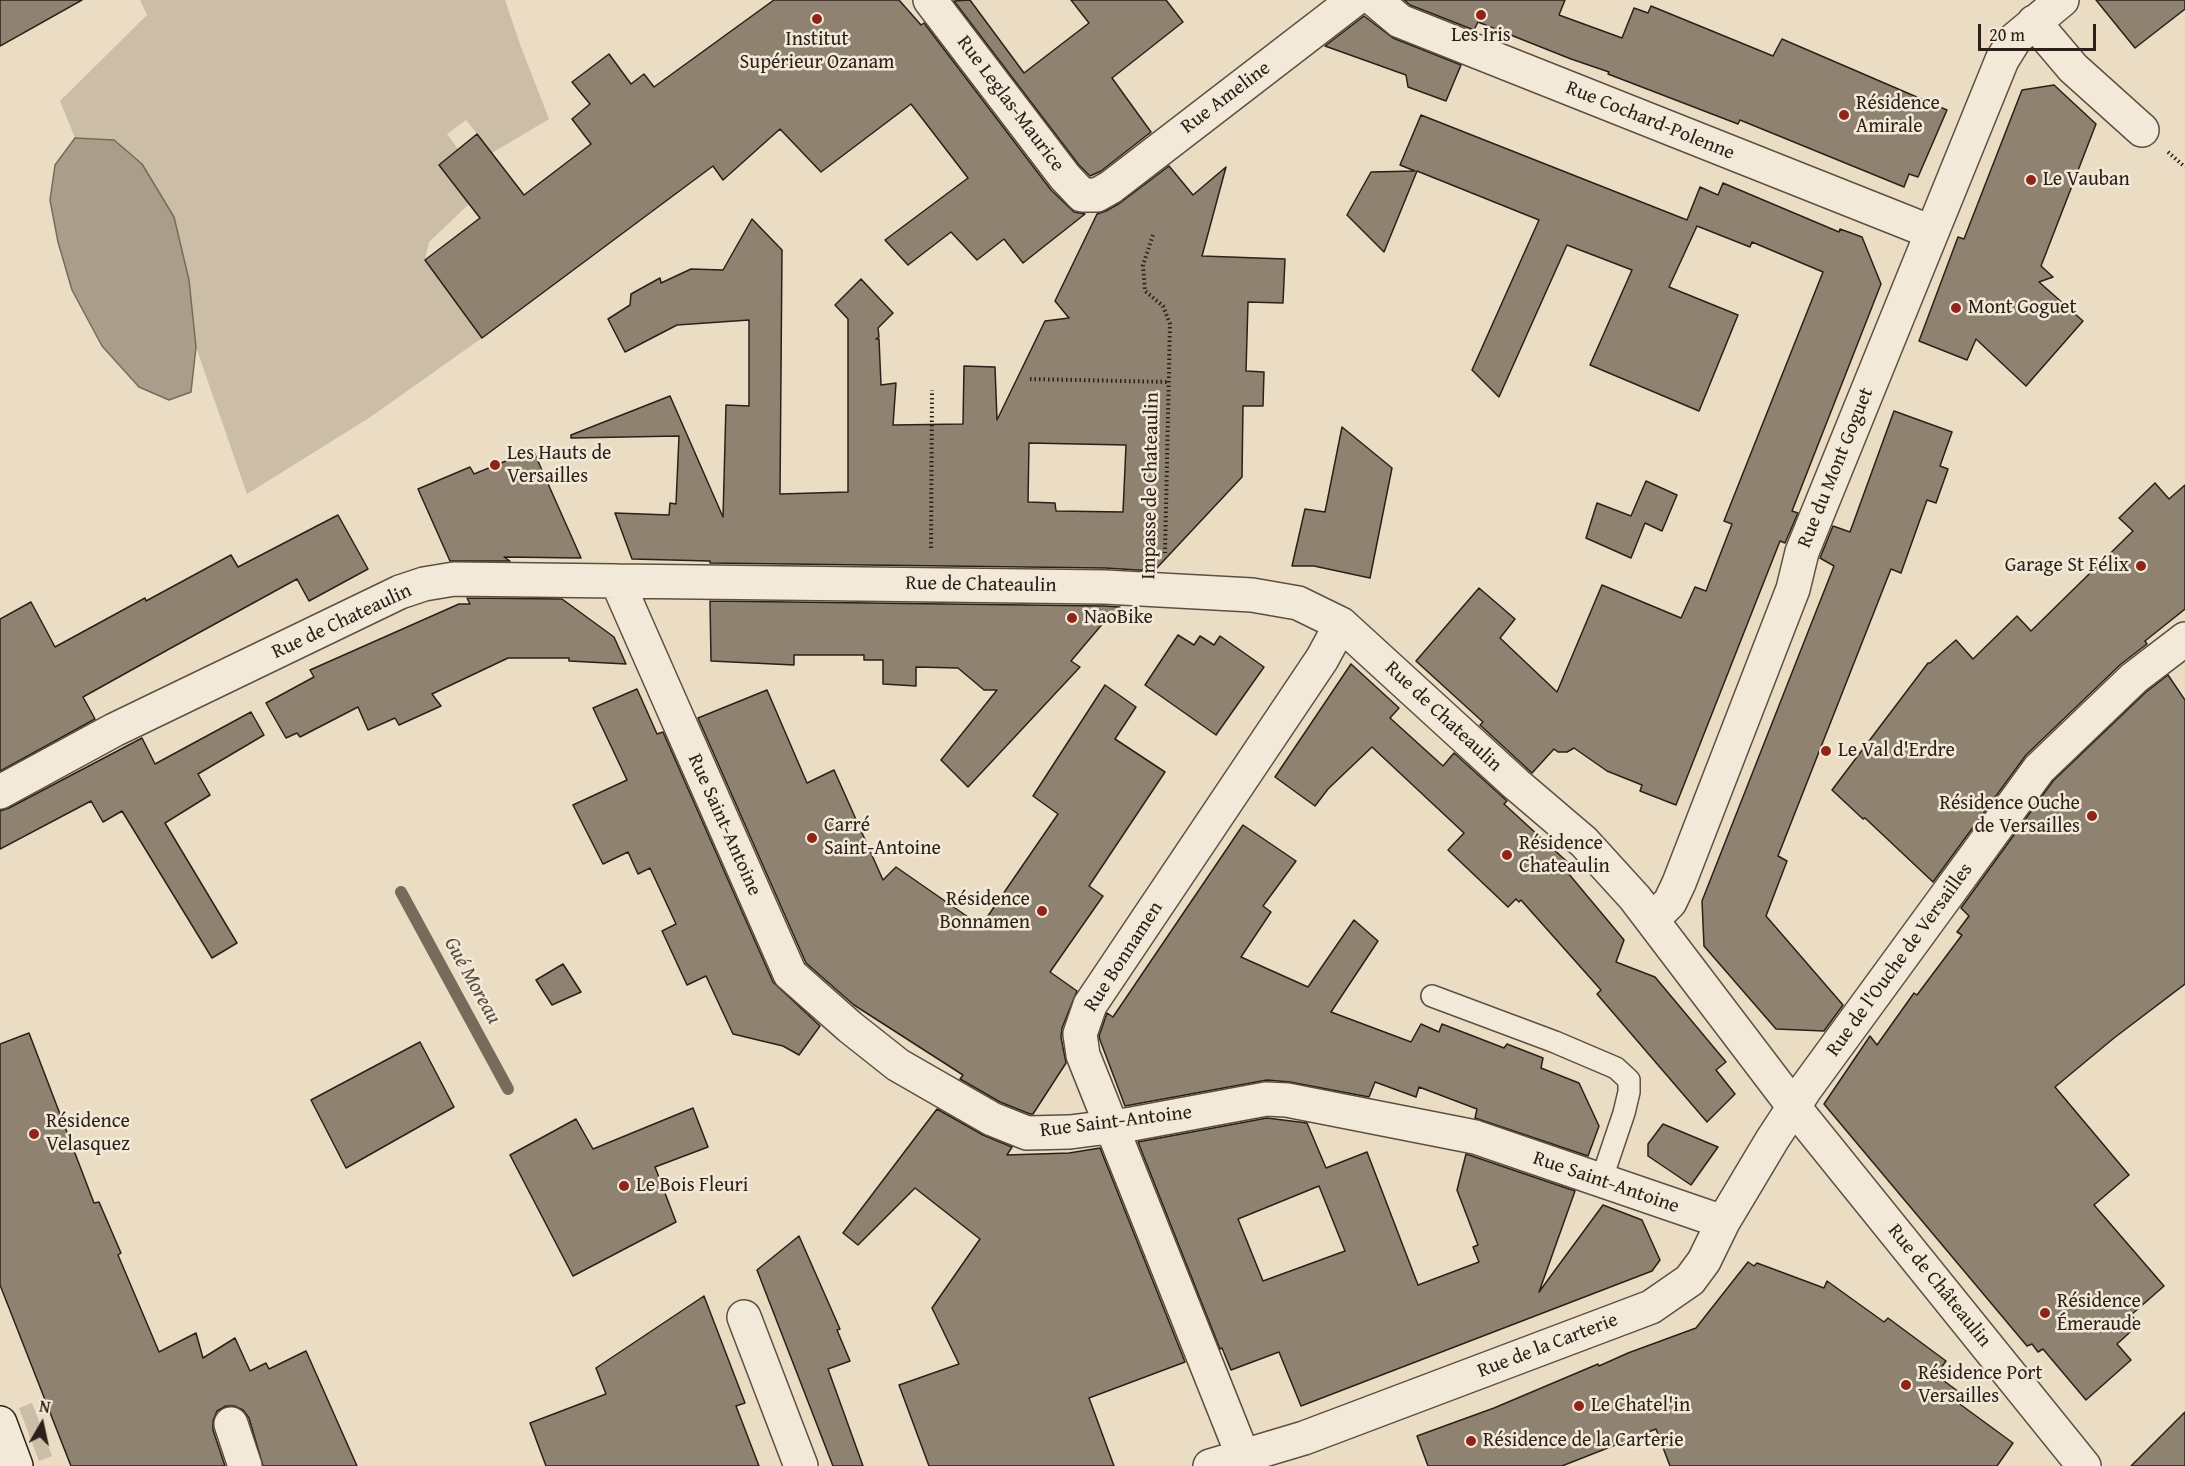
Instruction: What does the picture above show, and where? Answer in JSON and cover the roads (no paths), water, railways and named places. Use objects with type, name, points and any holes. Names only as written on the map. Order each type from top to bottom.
[{"type":"street","name":"Rue Leglas-Maurice","points":[[930,0],[1065,177],[1082,195],[1097,195]]},
{"type":"street","name":"Rue Ameline","points":[[1097,195],[1111,187],[1354,0]]},
{"type":"street","name":"Rue Cochard-Polenne","points":[[1375,0],[1400,21],[1931,232]]},
{"type":"street","name":"Rue du Mont Goguet","points":[[1652,920],[1670,902],[1680,883],[1793,589],[1802,552],[2002,60],[2016,39],[2062,0]]},
{"type":"street","points":[[2034,22],[2073,68],[2142,130]]},
{"type":"street","name":"Rue de Chateaulin","points":[[0,792],[114,730],[400,592],[424,584],[454,579],[1105,587],[1252,595],[1298,603],[1341,624],[1516,784],[1584,842],[1635,898],[1794,1107]]},
{"type":"street","name":"Rue Saint-Antoine","points":[[616,581],[790,974],[850,1027],[898,1065],[992,1119],[1027,1133],[1070,1132],[1266,1099],[1287,1100],[1475,1137],[1723,1222]]},
{"type":"street","name":"Rue Bonnamen","points":[[1243,1456],[1080,1043],[1084,1019],[1090,1005],[1322,659],[1341,624]]},
{"type":"street","name":"Rue de l'Ouche de Versailles","points":[[1794,1107],[2038,769],[2134,678],[2185,639]]},
{"type":"street","name":"Rue de la Carterie","points":[[1210,1466],[1304,1438],[1651,1307],[1690,1280],[1704,1261],[1723,1222],[1794,1107]]},
{"type":"street","name":"Rue de Châteaulin","points":[[1794,1107],[2084,1466]]},
{"type":"street","points":[[744,1317],[801,1466]]},
{"type":"street","points":[[0,1423],[16,1466]]},
{"type":"street","points":[[231,1424],[245,1466]]},
{"type":"lane","points":[[1432,996],[1565,1046],[1616,1068],[1629,1080],[1629,1092],[1601,1181]]},
{"type":"waterway","name":"Gué Moreau","points":[[401,892],[508,1089]]},
{"type":"place","name":"Les Iris","points":[[1481,15]]},
{"type":"place","name":"Institut Supérieur Ozanam","points":[[817,19]]},
{"type":"place","name":"Résidence Amirale","points":[[1844,115]]},
{"type":"place","name":"Le Vauban","points":[[2031,180]]},
{"type":"place","name":"Mont Goguet","points":[[1956,308]]},
{"type":"place","name":"Les Hauts de Versailles","points":[[495,465]]},
{"type":"place","name":"Garage St Félix","points":[[2141,566]]},
{"type":"place","name":"NaoBike","points":[[1072,618]]},
{"type":"place","name":"Le Val d'Erdre","points":[[1826,751]]},
{"type":"place","name":"Résidence Ouche de Versailles","points":[[2092,816]]},
{"type":"place","name":"Carré Saint-Antoine","points":[[812,838]]},
{"type":"place","name":"Résidence Chateaulin","points":[[1507,855]]},
{"type":"place","name":"Résidence Bonnamen","points":[[1042,911]]},
{"type":"place","name":"Résidence Velasquez","points":[[34,1134]]},
{"type":"place","name":"Le Bois Fleuri","points":[[624,1186]]},
{"type":"place","name":"Résidence Émeraude","points":[[2045,1313]]},
{"type":"place","name":"Résidence Port Versailles","points":[[1906,1385]]},
{"type":"place","name":"Le Chatel'in","points":[[1579,1406]]},
{"type":"place","name":"Résidence de la Carterie","points":[[1471,1441]]}]
